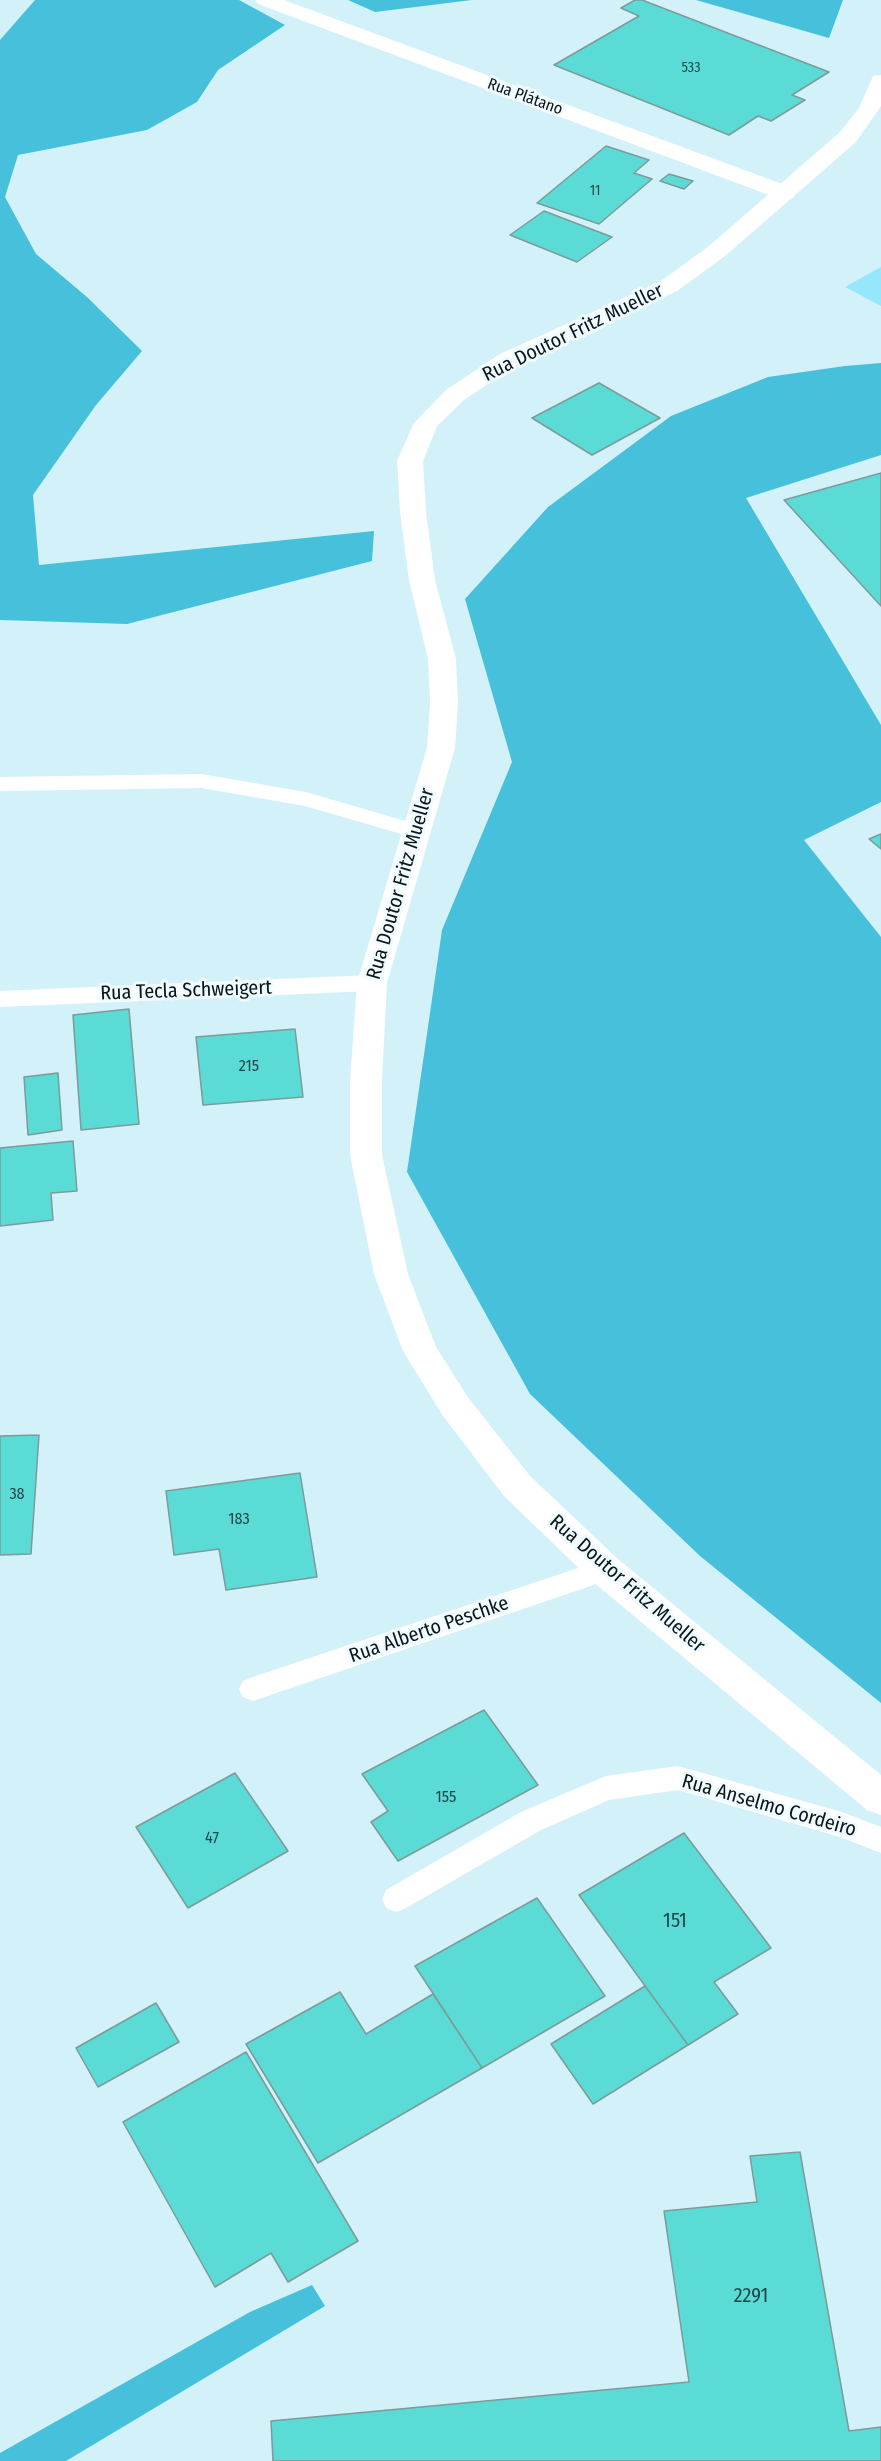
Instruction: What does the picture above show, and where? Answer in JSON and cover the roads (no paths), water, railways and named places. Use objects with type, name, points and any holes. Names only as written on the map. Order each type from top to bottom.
[{"type":"street","name":"Rua Plátano","points":[[265,0],[785,193]]},
{"type":"street","name":"Rua Doutor Fritz Mueller","points":[[881,81],[869,109],[848,137],[717,251],[669,286],[509,359],[455,395],[426,423],[410,461],[413,512],[423,580],[442,660],[444,704],[441,748],[372,983],[366,1080],[366,1155],[391,1274],[420,1351],[454,1406],[517,1486],[605,1570],[881,1798]]},
{"type":"lane","points":[[0,784],[201,781],[306,799],[415,831]]},
{"type":"lane","name":"Rua Tecla Schweigert","points":[[0,999],[372,983]]},
{"type":"lane","name":"Rua Alberto Peschke","points":[[253,1689],[605,1570]]},
{"type":"lane","name":"Rua Anselmo Cordeiro","points":[[396,1899],[531,1821],[595,1792],[606,1788],[678,1778],[842,1825],[881,1840]]}]
